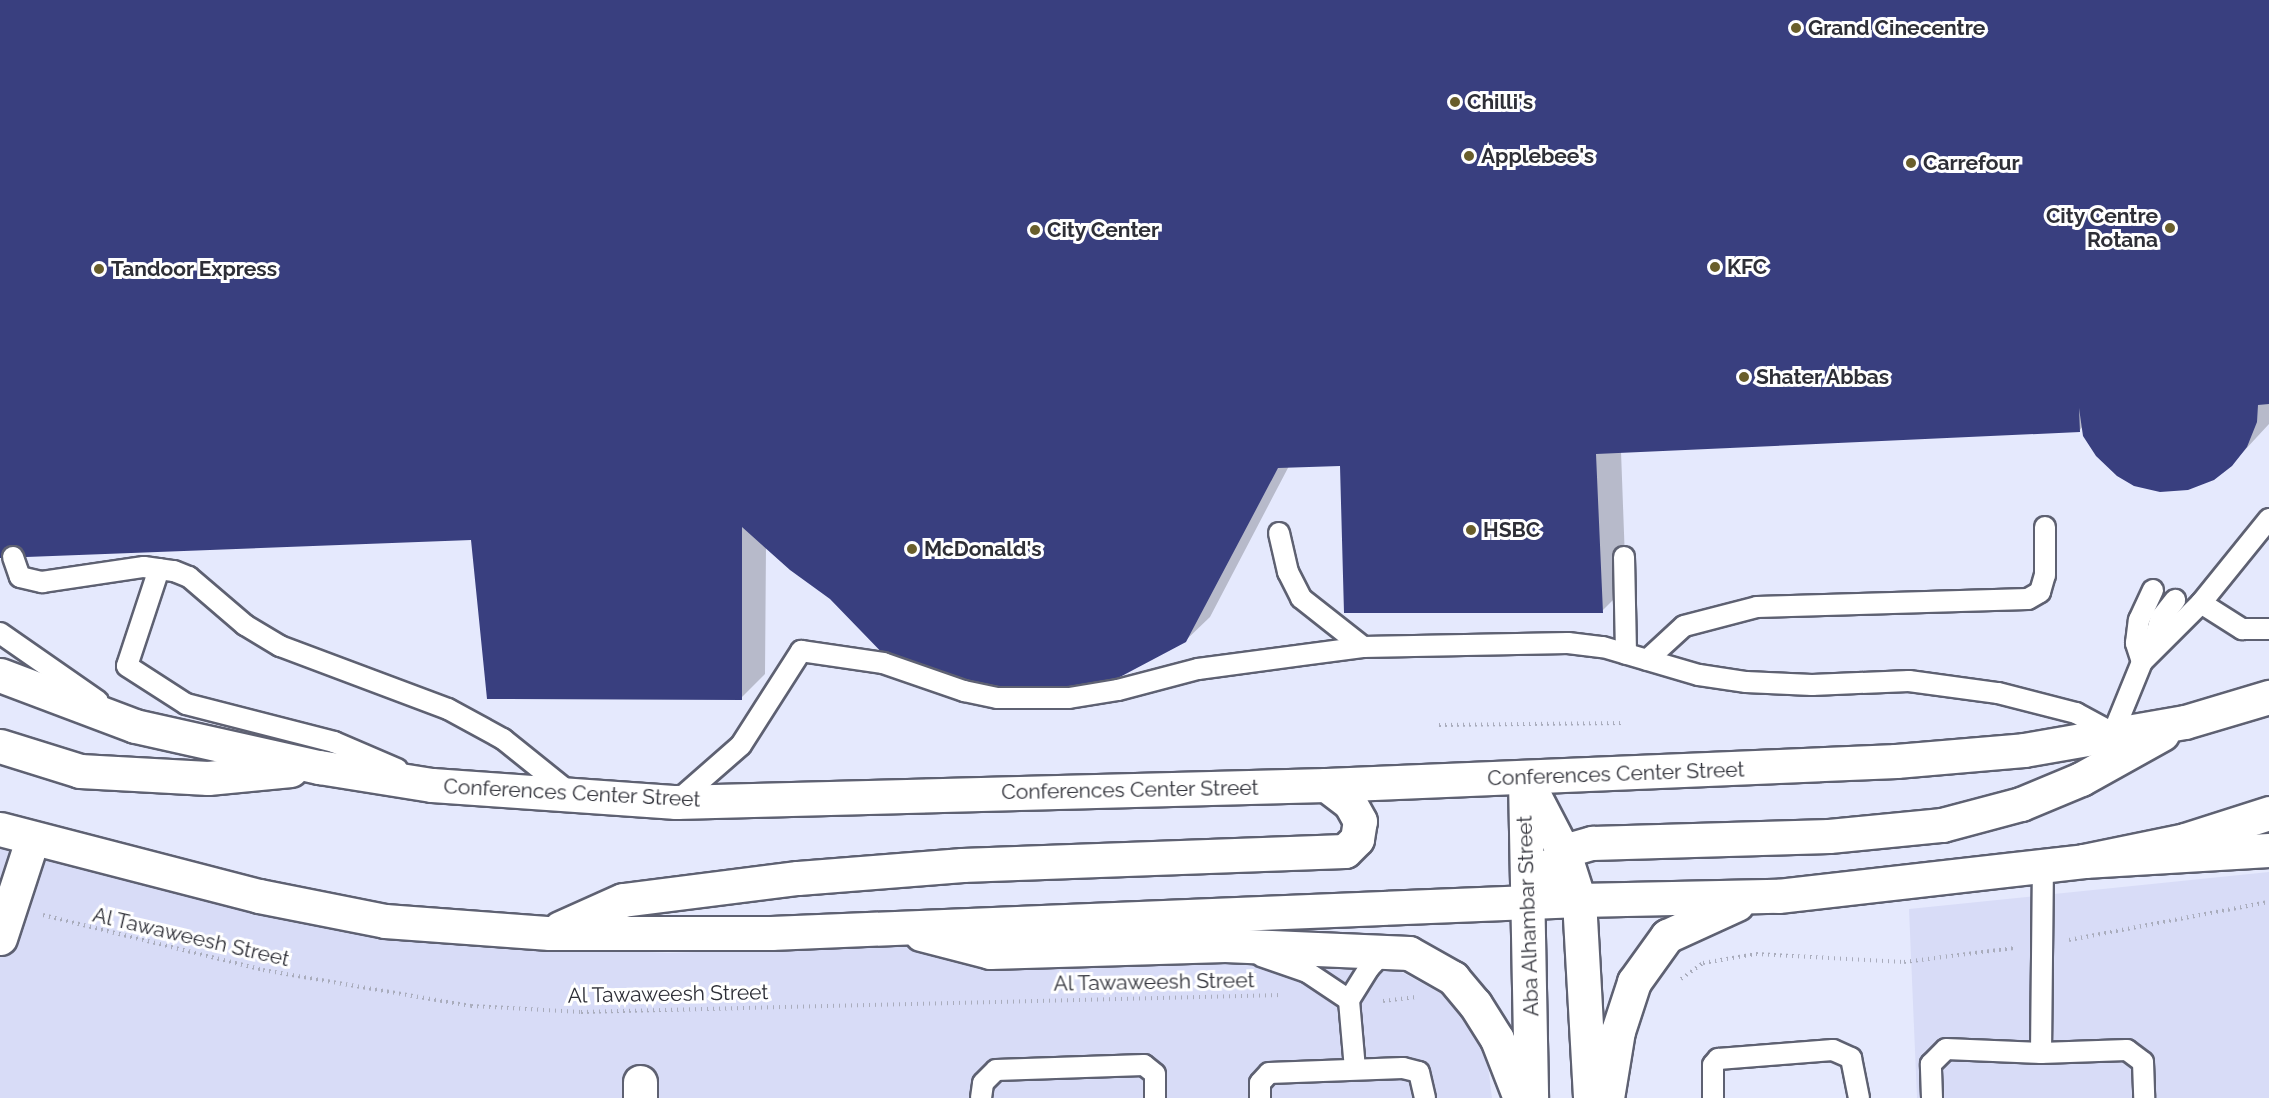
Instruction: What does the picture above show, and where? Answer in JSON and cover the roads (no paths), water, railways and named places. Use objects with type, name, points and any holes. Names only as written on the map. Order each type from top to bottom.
[{"type":"street","name":"Conferences Center Street","points":[[0,675],[135,726],[319,767],[432,785],[576,798],[675,802],[1525,778],[1976,756],[2185,722],[2269,698]]},
{"type":"street","points":[[1527,902],[1551,865],[1564,853],[1592,843],[1829,836],[1942,825],[2021,804],[2081,778],[2185,722]]},
{"type":"street","points":[[0,747],[80,771],[208,778],[319,767]]},
{"type":"street","name":"Aba Alhambar Street","points":[[1525,778],[1564,853],[1579,900],[1590,1098]]},
{"type":"street","name":"Aba Alhambar Street","points":[[1525,778],[1532,1098]]},
{"type":"street","points":[[550,933],[623,900],[798,878],[962,865],[1345,851],[1358,839],[1360,821],[1350,803],[1326,785]]},
{"type":"street","points":[[2084,861],[2185,840],[2269,813]]},
{"type":"street","points":[[0,829],[32,840],[259,896],[385,921],[550,933],[771,933],[1579,900],[1778,896]]},
{"type":"street","points":[[0,938],[32,840]]},
{"type":"street","points":[[1607,1098],[1618,1031],[1639,978],[1667,936],[1728,906],[1778,896],[2084,861],[2269,849]]},
{"type":"street","points":[[905,927],[932,939],[990,952],[1225,945],[1386,950],[1409,953],[1453,978],[1497,1039],[1520,1098]]},
{"type":"lane","points":[[2146,658],[2201,603],[2269,519]]},
{"type":"lane","points":[[1647,660],[1684,626],[1757,607],[2028,599],[2040,592],[2045,575],[2045,527]]},
{"type":"lane","points":[[1279,532],[1288,572],[1301,598],[1363,647]]},
{"type":"lane","points":[[13,557],[20,576],[42,582],[144,567],[189,577],[245,625],[280,646],[412,694],[503,739],[576,798]]},
{"type":"lane","points":[[1624,557],[1626,654]]},
{"type":"lane","points":[[159,569],[127,666],[186,704],[334,742],[432,785]]},
{"type":"lane","points":[[2146,658],[2136,644],[2139,620],[2153,590]]},
{"type":"lane","points":[[675,802],[741,745],[801,651],[883,663],[964,692],[997,698],[1069,698],[1118,690],[1209,667],[1363,647],[1568,643],[1746,682],[1812,685],[1909,681],[1998,693],[2076,713],[2113,733],[2161,618],[2175,600]]},
{"type":"lane","points":[[2201,603],[2242,629],[2269,629]]},
{"type":"lane","points":[[0,633],[135,726]]},
{"type":"lane","points":[[2041,1053],[2043,866]]},
{"type":"lane","points":[[1225,945],[1308,972],[1349,1000]]},
{"type":"lane","points":[[1355,1069],[1349,1000],[1369,968],[1386,950]]},
{"type":"lane","points":[[1932,1098],[1931,1064],[1946,1049],[2041,1053],[2127,1050],[2136,1054],[2143,1062],[2144,1098]]},
{"type":"lane","points":[[1713,1098],[1713,1065],[1718,1059],[1833,1050],[1851,1058],[1859,1098]]},
{"type":"lane","points":[[981,1098],[983,1083],[996,1070],[1144,1065],[1155,1074],[1155,1098]]},
{"type":"lane","points":[[1260,1098],[1260,1083],[1269,1073],[1412,1068],[1423,1078],[1425,1098]]},
{"type":"place","name":"Grand Cinecentre","points":[[1796,28]]},
{"type":"place","name":"Chilli's","points":[[1455,102]]},
{"type":"place","name":"Applebee's","points":[[1469,156]]},
{"type":"place","name":"Carrefour","points":[[1911,163]]},
{"type":"place","name":"City Centre Rotana","points":[[2170,228]]},
{"type":"place","name":"City Center","points":[[1035,230]]},
{"type":"place","name":"KFC","points":[[1715,267]]},
{"type":"place","name":"Tandoor Express","points":[[99,269]]},
{"type":"place","name":"Shater Abbas","points":[[1744,377]]},
{"type":"place","name":"HSBC","points":[[1471,530]]},
{"type":"place","name":"McDonald's","points":[[912,549]]}]
